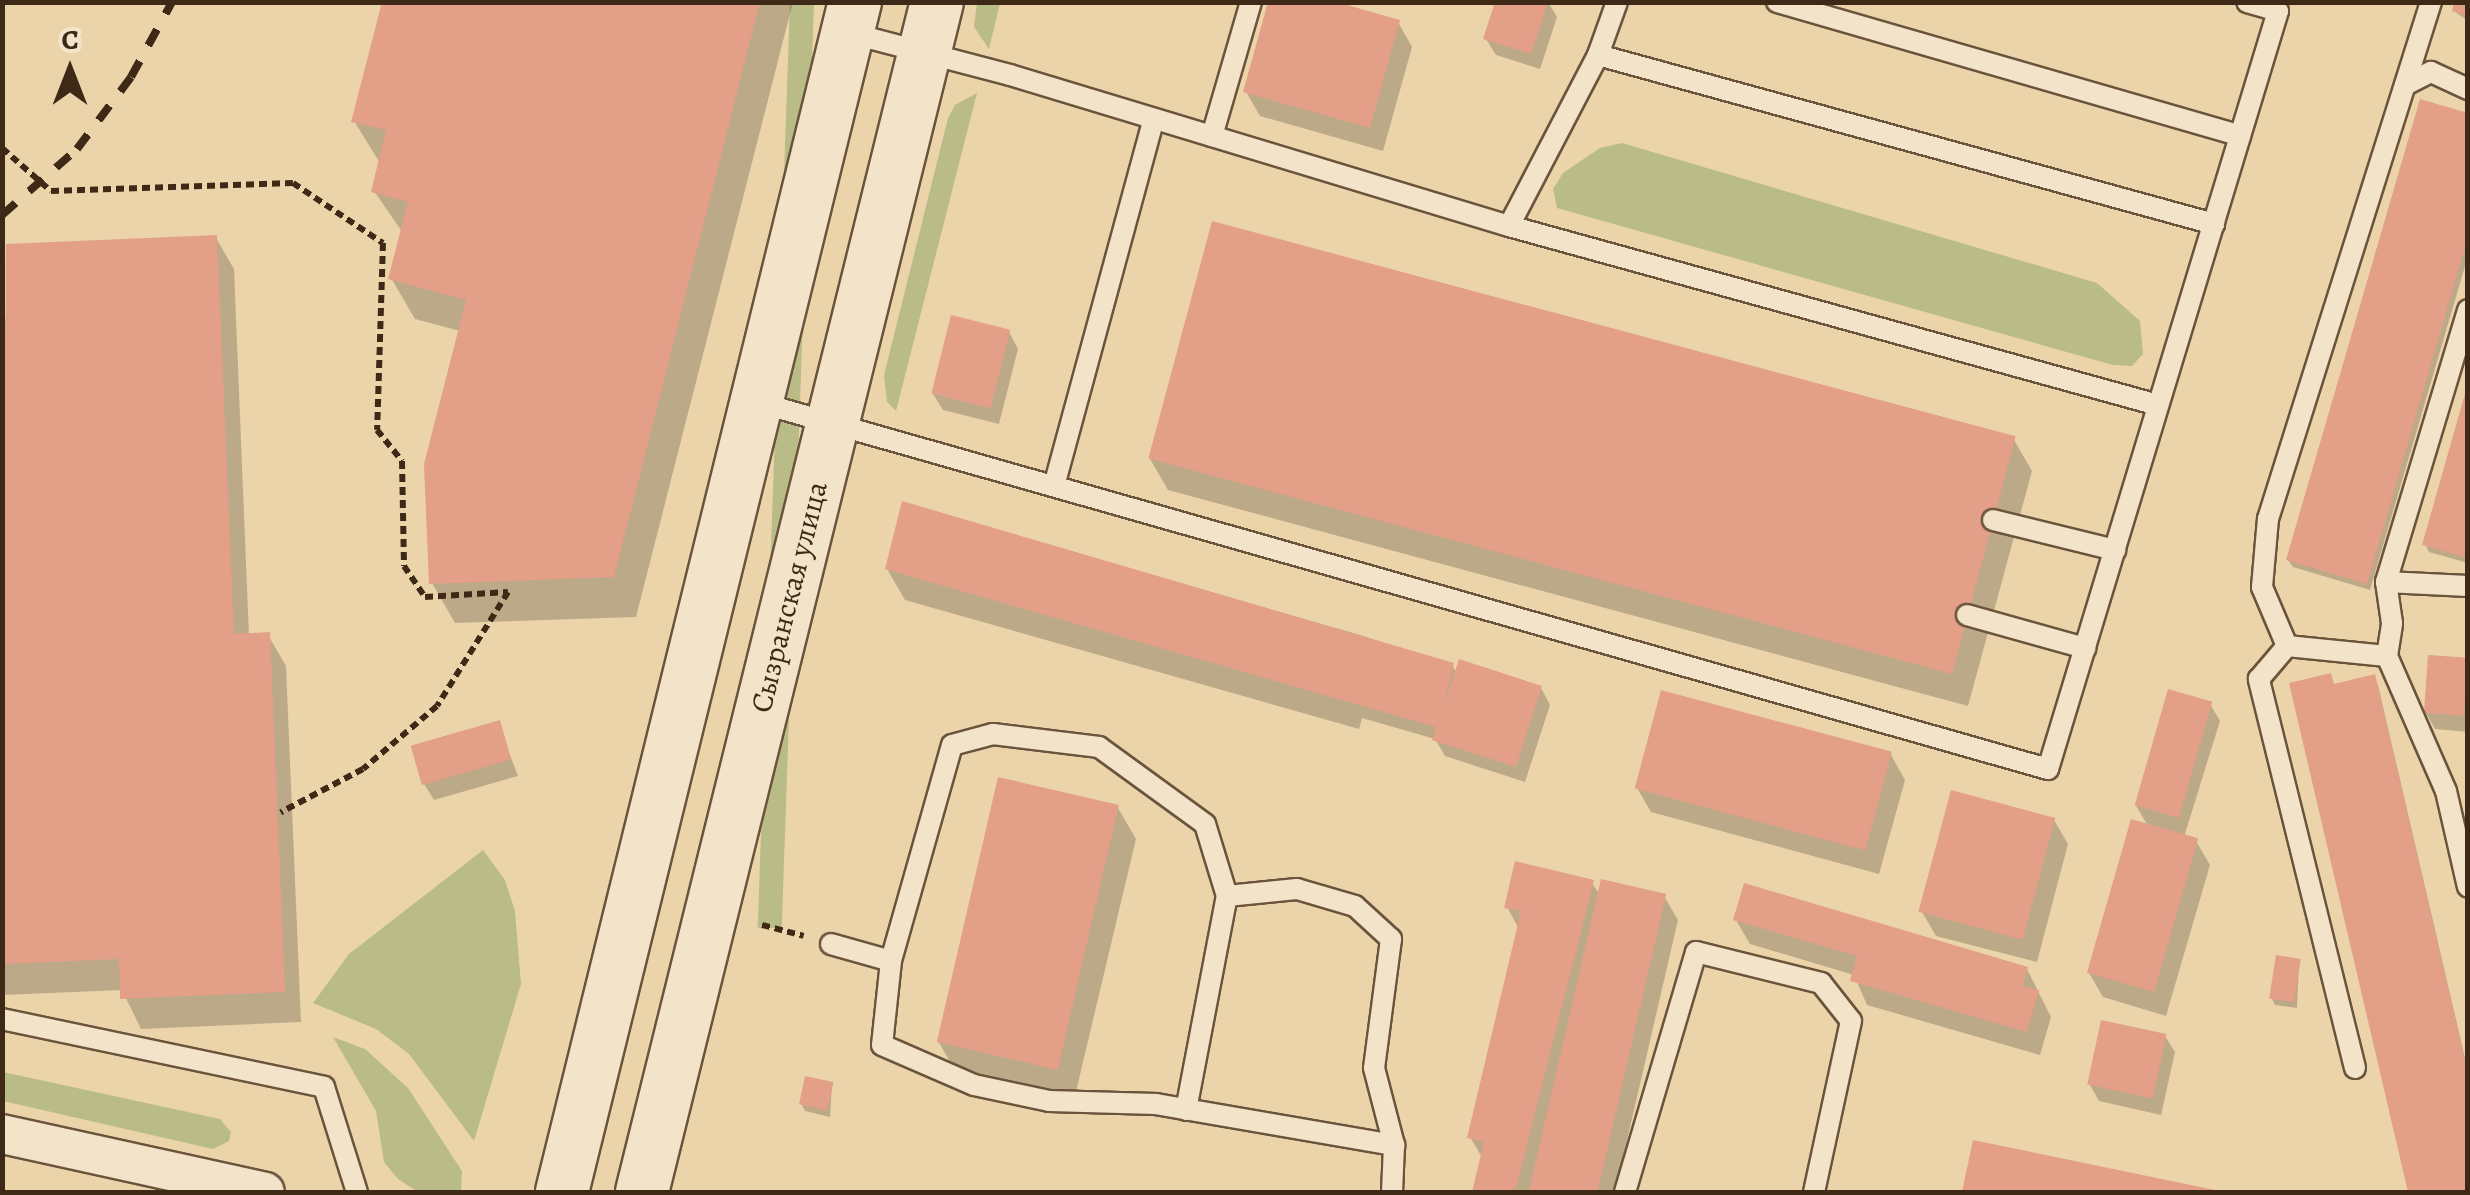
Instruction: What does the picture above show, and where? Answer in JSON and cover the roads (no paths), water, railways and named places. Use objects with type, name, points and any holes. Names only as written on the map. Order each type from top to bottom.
[{"type":"street","name":"Сызранская улица","points":[[642,1192],[937,2]]},
{"type":"street","points":[[562,1192],[851,18]]},
{"type":"street","points":[[2,1134],[266,1192]]},
{"type":"lane","points":[[1212,136],[1251,2]]},
{"type":"lane","points":[[1509,226],[1598,56],[1616,2]]},
{"type":"lane","points":[[1777,2],[2240,136]]},
{"type":"lane","points":[[755,402],[833,420],[2048,769],[2279,7],[2247,2]]},
{"type":"lane","points":[[2286,646],[2262,587],[2268,519],[2431,2]]},
{"type":"lane","points":[[851,18],[924,52],[1509,226],[2158,405]]},
{"type":"lane","points":[[1598,56],[2214,224]]},
{"type":"lane","points":[[2405,85],[2430,72],[2468,89]]},
{"type":"lane","points":[[1054,486],[1154,119]]},
{"type":"lane","points":[[2468,310],[2386,582],[2392,624],[2387,656],[2446,790],[2468,887]]},
{"type":"lane","points":[[1993,520],[2115,550]]},
{"type":"lane","points":[[2386,582],[2468,586]]},
{"type":"lane","points":[[1967,615],[2085,648]]},
{"type":"lane","points":[[2286,646],[2387,656]]},
{"type":"lane","points":[[2286,646],[2259,679],[2356,1068]]},
{"type":"lane","points":[[1186,1110],[1227,896],[1205,824],[1164,789],[1099,747],[993,734],[952,745],[891,961],[882,1046],[974,1085],[1050,1101],[1186,1110],[1394,1145]]},
{"type":"lane","points":[[1227,896],[1297,888],[1354,906],[1391,939],[1374,1068],[1394,1145],[1392,1192]]},
{"type":"lane","points":[[831,944],[891,961]]},
{"type":"lane","points":[[1625,1192],[1696,952],[1821,983],[1852,1021],[1814,1192]]},
{"type":"lane","points":[[2,1019],[324,1088],[357,1192]]},
{"type":"railway","points":[[2,215],[77,149],[131,77],[172,2]]}]
